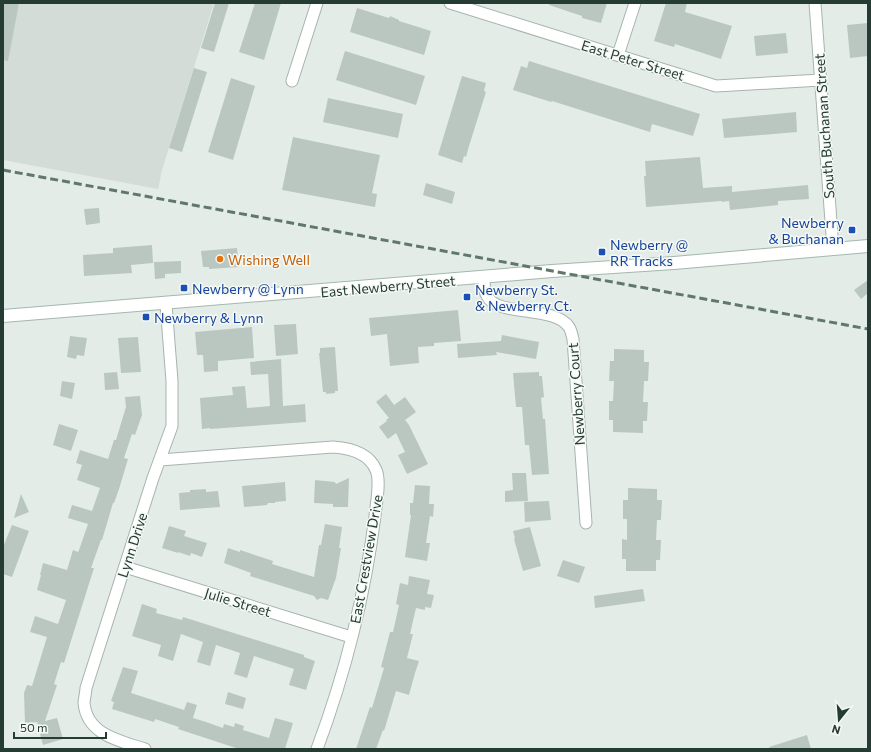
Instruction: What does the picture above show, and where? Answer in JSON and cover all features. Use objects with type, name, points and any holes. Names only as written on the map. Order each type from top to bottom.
[{"type":"main road","name":"East Newberry Street","points":[[3,316],[868,246]]},
{"type":"street","points":[[292,81],[316,3]]},
{"type":"street","name":"East Peter Street","points":[[450,3],[463,5],[716,86],[821,80]]},
{"type":"street","points":[[618,55],[635,3]]},
{"type":"street","name":"South Buchanan Street","points":[[815,3],[833,249]]},
{"type":"street","name":"Newberry Court","points":[[484,278],[486,294],[491,302],[503,307],[548,315],[562,320],[569,328],[573,339],[586,523]]},
{"type":"street","name":"Lynn Drive","points":[[145,749],[112,739],[94,727],[88,717],[84,703],[86,688],[172,426],[172,381],[166,304]]},
{"type":"street","name":"East Crestview Drive","points":[[160,460],[333,447],[353,450],[369,460],[377,470],[378,488],[373,534],[360,598],[340,679],[317,749]]},
{"type":"street","name":"Julie Street","points":[[125,566],[351,637]]},
{"type":"shaded area","points":[[3,3],[214,3],[162,170],[158,189],[3,160]]},
{"type":"building","points":[[3,3],[19,3],[8,61],[3,60]]},
{"type":"building","points":[[215,3],[229,3],[214,52],[201,48]]},
{"type":"building","points":[[255,3],[281,3],[264,60],[239,52]]},
{"type":"building","points":[[550,3],[607,3],[601,23],[582,18],[582,16],[549,5]]},
{"type":"building","points":[[666,3],[687,3],[685,12],[732,26],[721,59],[675,44],[674,47],[654,41]]},
{"type":"building","points":[[357,8],[389,18],[390,16],[399,21],[431,31],[424,55],[350,32]]},
{"type":"building","points":[[868,23],[868,56],[850,58],[847,25]]},
{"type":"building","points":[[786,33],[788,53],[756,56],[754,36]]},
{"type":"building","points":[[345,51],[425,76],[416,105],[336,80]]},
{"type":"building","points":[[529,61],[700,114],[693,136],[652,124],[650,132],[513,90],[521,66],[527,68]]},
{"type":"building","points":[[194,68],[207,72],[182,152],[169,148]]},
{"type":"building","points":[[462,76],[486,83],[484,91],[486,92],[466,157],[464,156],[462,163],[438,155]]},
{"type":"building","points":[[231,78],[255,86],[233,160],[208,152]]},
{"type":"building","points":[[328,98],[403,114],[398,138],[323,122]]},
{"type":"building","points":[[796,112],[797,132],[724,138],[722,119]]},
{"type":"building","points":[[293,137],[380,155],[372,193],[377,194],[375,207],[282,190]]},
{"type":"building","points":[[700,157],[703,188],[732,186],[732,192],[808,185],[809,199],[778,201],[778,205],[730,210],[729,201],[646,207],[644,176],[646,176],[645,161]]},
{"type":"building","points":[[426,183],[455,192],[452,204],[423,195]]},
{"type":"building","points":[[99,208],[100,223],[86,225],[84,209]]},
{"type":"building","points":[[152,245],[153,263],[131,265],[132,273],[84,276],[83,255],[113,253],[113,248]]},
{"type":"building","name":"Wishing Well","points":[[237,248],[239,267],[209,269],[209,267],[203,267],[201,251]]},
{"type":"building","points":[[181,261],[181,273],[165,274],[165,278],[155,279],[154,262]]},
{"type":"building","points":[[868,280],[868,293],[861,299],[854,290]]},
{"type":"building","points":[[458,310],[461,341],[434,343],[434,346],[418,347],[419,363],[390,366],[387,334],[371,336],[369,318]]},
{"type":"building","points":[[296,324],[298,354],[276,356],[274,325]]},
{"type":"building","points":[[252,327],[254,358],[218,361],[218,371],[204,372],[203,355],[197,355],[195,332]]},
{"type":"building","points":[[502,335],[539,342],[536,359],[496,352],[497,355],[458,358],[457,344],[501,341]]},
{"type":"building","points":[[70,336],[87,338],[84,356],[77,355],[76,359],[67,357]]},
{"type":"building","points":[[138,337],[141,372],[121,373],[118,338]]},
{"type":"building","points":[[335,347],[338,391],[335,391],[335,393],[326,394],[326,392],[323,392],[319,353],[320,348]]},
{"type":"building","points":[[614,349],[644,350],[644,362],[649,362],[648,381],[644,381],[643,402],[648,402],[647,421],[643,421],[643,433],[613,432],[613,420],[609,420],[609,401],[613,401],[614,381],[609,381],[610,361],[614,361]]},
{"type":"building","points":[[281,359],[283,406],[305,404],[306,422],[202,429],[200,398],[233,395],[232,387],[245,386],[247,408],[270,406],[268,374],[251,375],[250,362]]},
{"type":"building","points":[[117,372],[119,389],[105,390],[104,373]]},
{"type":"building","points":[[539,372],[539,376],[542,376],[544,397],[541,398],[543,419],[545,419],[549,474],[532,475],[529,445],[525,445],[522,407],[516,407],[513,373]]},
{"type":"building","points":[[62,381],[75,383],[72,399],[60,396]]},
{"type":"building","points":[[386,394],[394,405],[405,397],[416,412],[405,420],[409,425],[428,464],[407,474],[398,455],[405,452],[396,433],[388,439],[379,427],[389,418],[376,402]]},
{"type":"building","points":[[140,396],[142,415],[135,435],[132,434],[124,458],[128,459],[119,489],[91,568],[94,568],[64,663],[61,662],[54,684],[57,685],[45,721],[57,718],[63,739],[43,745],[37,722],[25,723],[24,693],[27,685],[32,686],[47,637],[30,632],[35,616],[58,624],[66,600],[37,590],[43,563],[67,570],[73,550],[78,552],[88,524],[68,518],[72,505],[92,511],[100,488],[77,480],[82,465],[76,463],[80,450],[108,459],[114,440],[116,440],[126,407],[125,397]]},
{"type":"building","points":[[59,424],[78,430],[71,451],[53,445]]},
{"type":"building","points":[[512,473],[526,473],[528,501],[505,502],[505,491],[513,490]]},
{"type":"building","points":[[349,478],[348,507],[333,507],[333,504],[314,503],[315,480],[335,482],[336,484]]},
{"type":"building","points":[[285,482],[286,501],[268,503],[267,505],[244,507],[242,486]]},
{"type":"building","points":[[415,485],[430,486],[429,504],[434,504],[433,517],[430,516],[426,543],[430,543],[427,561],[405,557],[411,515],[410,503],[413,503]]},
{"type":"building","points":[[628,488],[657,489],[657,500],[662,500],[661,520],[657,520],[656,540],[661,540],[660,560],[656,560],[656,571],[626,571],[626,559],[622,559],[622,539],[627,540],[627,519],[623,519],[623,500],[628,500]]},
{"type":"building","points":[[206,489],[206,492],[218,491],[220,507],[180,510],[179,493],[190,492],[190,490]]},
{"type":"building","points":[[21,494],[29,512],[14,518]]},
{"type":"building","points":[[549,501],[551,520],[525,522],[524,502]]},
{"type":"building","points":[[325,524],[342,527],[339,548],[341,548],[336,578],[328,600],[321,598],[317,600],[314,596],[250,576],[251,573],[224,563],[228,548],[240,552],[240,550],[273,561],[272,564],[314,577],[319,545],[321,545]]},
{"type":"building","points":[[12,525],[29,531],[12,577],[3,574],[3,547]]},
{"type":"building","points":[[169,526],[186,531],[184,536],[207,543],[202,557],[191,553],[190,556],[162,548]]},
{"type":"building","points":[[530,527],[541,566],[523,571],[513,531]]},
{"type":"building","points":[[563,560],[585,567],[579,583],[557,576]]},
{"type":"building","points":[[409,576],[430,580],[427,594],[434,595],[431,608],[425,607],[425,610],[416,608],[410,634],[413,634],[407,658],[419,661],[409,695],[396,691],[384,731],[383,730],[376,749],[356,749],[370,707],[372,708],[384,668],[381,667],[390,632],[393,632],[399,605],[396,604],[400,583],[408,585]]},
{"type":"building","points":[[643,589],[645,601],[595,608],[594,596]]},
{"type":"building","points":[[142,604],[157,609],[156,613],[182,620],[183,617],[304,655],[304,657],[315,661],[306,690],[289,685],[294,669],[254,656],[247,678],[234,674],[240,653],[216,645],[210,666],[197,662],[203,642],[181,634],[173,661],[158,656],[161,645],[132,636]]},
{"type":"building","points":[[123,667],[138,671],[131,693],[184,710],[187,702],[197,705],[193,718],[223,728],[224,724],[234,727],[235,723],[244,726],[243,730],[269,738],[275,718],[293,723],[285,749],[239,749],[178,729],[179,727],[155,719],[154,722],[112,709],[114,702],[111,701]]},
{"type":"building","points":[[228,692],[246,698],[243,709],[225,704]]},
{"type":"building","points":[[807,735],[811,749],[769,749],[769,747]]},
{"type":"railway","points":[[3,170],[868,329]]},
{"type":"place","name":"Newberry & Buchanan","points":[[852,230]]},
{"type":"place","name":"Newberry @ RR Tracks","points":[[602,252]]},
{"type":"place","name":"Wishing Well","points":[[220,259]]},
{"type":"place","name":"Newberry @ Lynn","points":[[184,288]]},
{"type":"place","name":"Newberry St. & Newberry Ct.","points":[[467,297]]},
{"type":"place","name":"Newberry & Lynn","points":[[146,317]]}]
